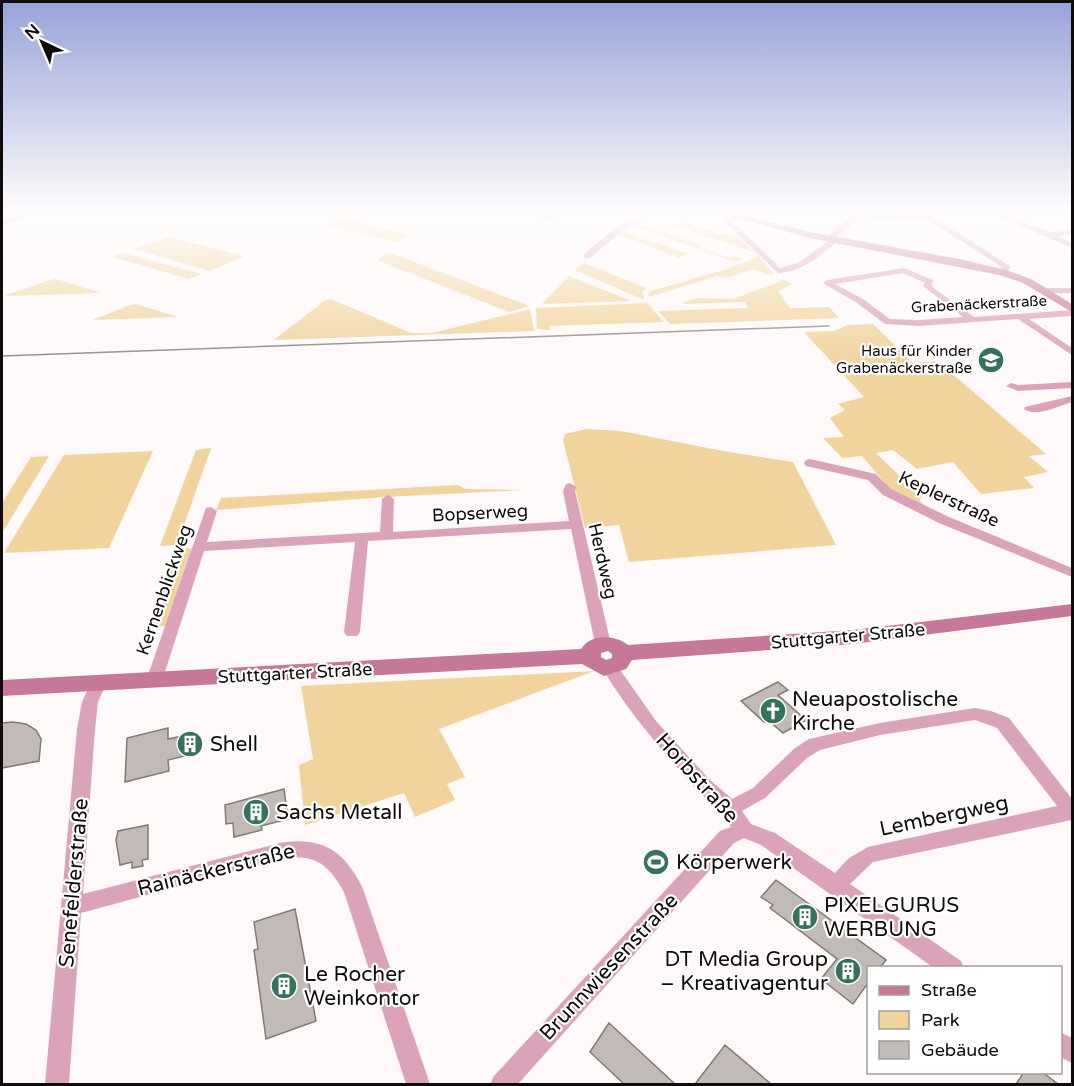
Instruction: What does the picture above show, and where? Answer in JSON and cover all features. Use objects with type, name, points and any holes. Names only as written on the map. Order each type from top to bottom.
[{"type":"main road","points":[[969,265],[1002,272],[1027,281],[1072,311]]},
{"type":"main road","name":"Stuttgarter Straße","points":[[616,660],[853,637],[1072,610]]},
{"type":"main road","points":[[596,650],[593,664],[616,660]]},
{"type":"main road","name":"Stuttgarter Straße","points":[[2,688],[154,681],[596,650]]},
{"type":"street","points":[[771,265],[781,271],[800,265]]},
{"type":"street","points":[[1002,272],[1007,267],[1003,265]]},
{"type":"street","name":"Grabenäckerstraße","points":[[970,318],[930,286],[904,270],[827,283],[856,299],[888,322],[917,323],[970,318],[1021,317],[1072,311]]},
{"type":"street","points":[[1045,291],[1072,291]]},
{"type":"street","points":[[1021,317],[1072,352]]},
{"type":"street","points":[[1011,386],[1018,388],[1072,385]]},
{"type":"street","points":[[1029,409],[1072,399]]},
{"type":"street","name":"Keplerstraße","points":[[810,463],[873,477],[887,492],[934,516],[1072,573]]},
{"type":"street","name":"Herdweg","points":[[570,487],[596,650]]},
{"type":"street","points":[[386,536],[388,499]]},
{"type":"street","name":"Kernenblickweg","points":[[154,681],[211,511]]},
{"type":"street","name":"Bopserweg","points":[[200,547],[576,525]]},
{"type":"street","points":[[352,632],[362,537]]},
{"type":"street","name":"Horbstraße","points":[[616,660],[650,726],[703,784],[730,809],[744,830],[768,839],[951,966]]},
{"type":"street","name":"Senefelderstraße","points":[[57,1084],[86,729],[90,702],[98,684]]},
{"type":"street","points":[[730,809],[759,793],[801,753],[815,744],[880,729],[975,714],[985,715],[1003,723],[1072,812]]},
{"type":"street","name":"Lembergweg","points":[[837,885],[856,864],[868,855],[1072,812]]},
{"type":"street","name":"Brunnwiesenstraße","points":[[502,1084],[721,843],[736,831],[744,830]]},
{"type":"street","name":"Rainäckerstraße","points":[[73,906],[286,850],[308,848],[320,852],[339,866],[354,889],[418,1084]]},
{"type":"green space","points":[[139,265],[167,265],[201,274],[189,279]]},
{"type":"green space","points":[[188,265],[224,265],[210,271]]},
{"type":"green space","points":[[389,265],[421,265],[530,306],[509,312]]},
{"type":"green space","points":[[582,265],[588,265],[647,288],[642,291],[644,300],[575,270]]},
{"type":"green space","points":[[738,265],[766,265],[774,275],[750,270],[728,277],[717,276],[649,297],[648,294],[651,291]]},
{"type":"green space","points":[[569,276],[631,301],[542,304]]},
{"type":"green space","points":[[55,279],[102,293],[4,296],[50,280]]},
{"type":"green space","points":[[784,280],[793,284],[778,291],[790,308],[829,307],[839,318],[670,324],[658,311],[748,308],[745,302],[685,304],[683,302],[698,298],[733,299]]},
{"type":"green space","points":[[331,299],[411,333],[432,333],[530,309],[534,331],[274,340],[324,301]]},
{"type":"green space","points":[[647,303],[664,322],[549,326],[550,330],[537,329],[536,308]]},
{"type":"green space","points":[[136,304],[178,317],[93,320],[130,305]]},
{"type":"green space","points":[[873,324],[913,363],[937,361],[1046,454],[1029,456],[1048,472],[1024,477],[1034,488],[981,494],[953,462],[917,469],[893,450],[876,453],[922,498],[919,499],[924,506],[890,489],[862,456],[842,458],[823,438],[844,437],[830,418],[845,410],[838,404],[864,397],[804,332],[834,331],[848,325]]},
{"type":"green space","points":[[586,429],[621,431],[793,462],[836,545],[629,562],[619,525],[585,528],[563,440],[565,434]]},
{"type":"green space","points":[[211,448],[177,545],[160,546],[196,450]]},
{"type":"green space","points":[[153,451],[109,548],[4,553],[64,455]]},
{"type":"green space","points":[[49,456],[2,533],[2,503],[31,457]]},
{"type":"green space","points":[[458,485],[465,489],[525,490],[384,497],[216,510],[221,498]]},
{"type":"green space","points":[[194,548],[167,626],[148,627],[177,549]]},
{"type":"green space","points":[[594,671],[439,729],[465,777],[447,784],[455,800],[415,817],[404,793],[305,825],[299,765],[313,759],[301,686]]},
{"type":"building","name":"Neuapostolische Kirche","points":[[778,682],[788,690],[778,695],[806,720],[783,733],[768,720],[764,722],[741,701]]},
{"type":"building","points":[[2,723],[26,724],[36,730],[41,739],[39,761],[2,768]]},
{"type":"building","points":[[168,728],[168,739],[197,733],[197,753],[168,760],[169,771],[125,782],[127,738]]},
{"type":"building","name":"Sachs Metall","points":[[284,789],[288,819],[261,826],[262,830],[234,837],[233,823],[226,824],[225,805]]},
{"type":"building","points":[[148,825],[148,859],[142,860],[143,866],[132,868],[132,862],[120,865],[116,840],[118,831]]},
{"type":"building","points":[[776,880],[886,960],[882,966],[867,966],[867,984],[853,1004],[821,979],[837,959],[770,908],[773,905],[761,897]]},
{"type":"building","name":"Le Rocher Weinkontor","points":[[295,909],[316,1021],[266,1039],[254,950],[258,949],[254,922]]},
{"type":"building","points":[[609,1023],[675,1084],[624,1084],[590,1052]]},
{"type":"building","points":[[725,1045],[771,1084],[695,1084]]},
{"type":"building","points":[[1023,1074],[1045,1074],[1058,1084],[1016,1084]]},
{"type":"tram line","points":[[2,356],[829,326]]},
{"type":"place","name":"Haus für Kinder Grabenäckerstraße","points":[[991,360]]},
{"type":"place","name":"Neuapostolische Kirche","points":[[773,711]]},
{"type":"place","name":"Shell","points":[[190,744]]},
{"type":"place","name":"Sachs Metall","points":[[256,812]]},
{"type":"place","name":"Körperwerk","points":[[656,862]]},
{"type":"place","name":"PIXELGURUS WERBUNG","points":[[805,917]]},
{"type":"place","name":"DT Media Group – Kreativagentur","points":[[848,971]]},
{"type":"place","name":"Le Rocher Weinkontor","points":[[284,986]]}]
